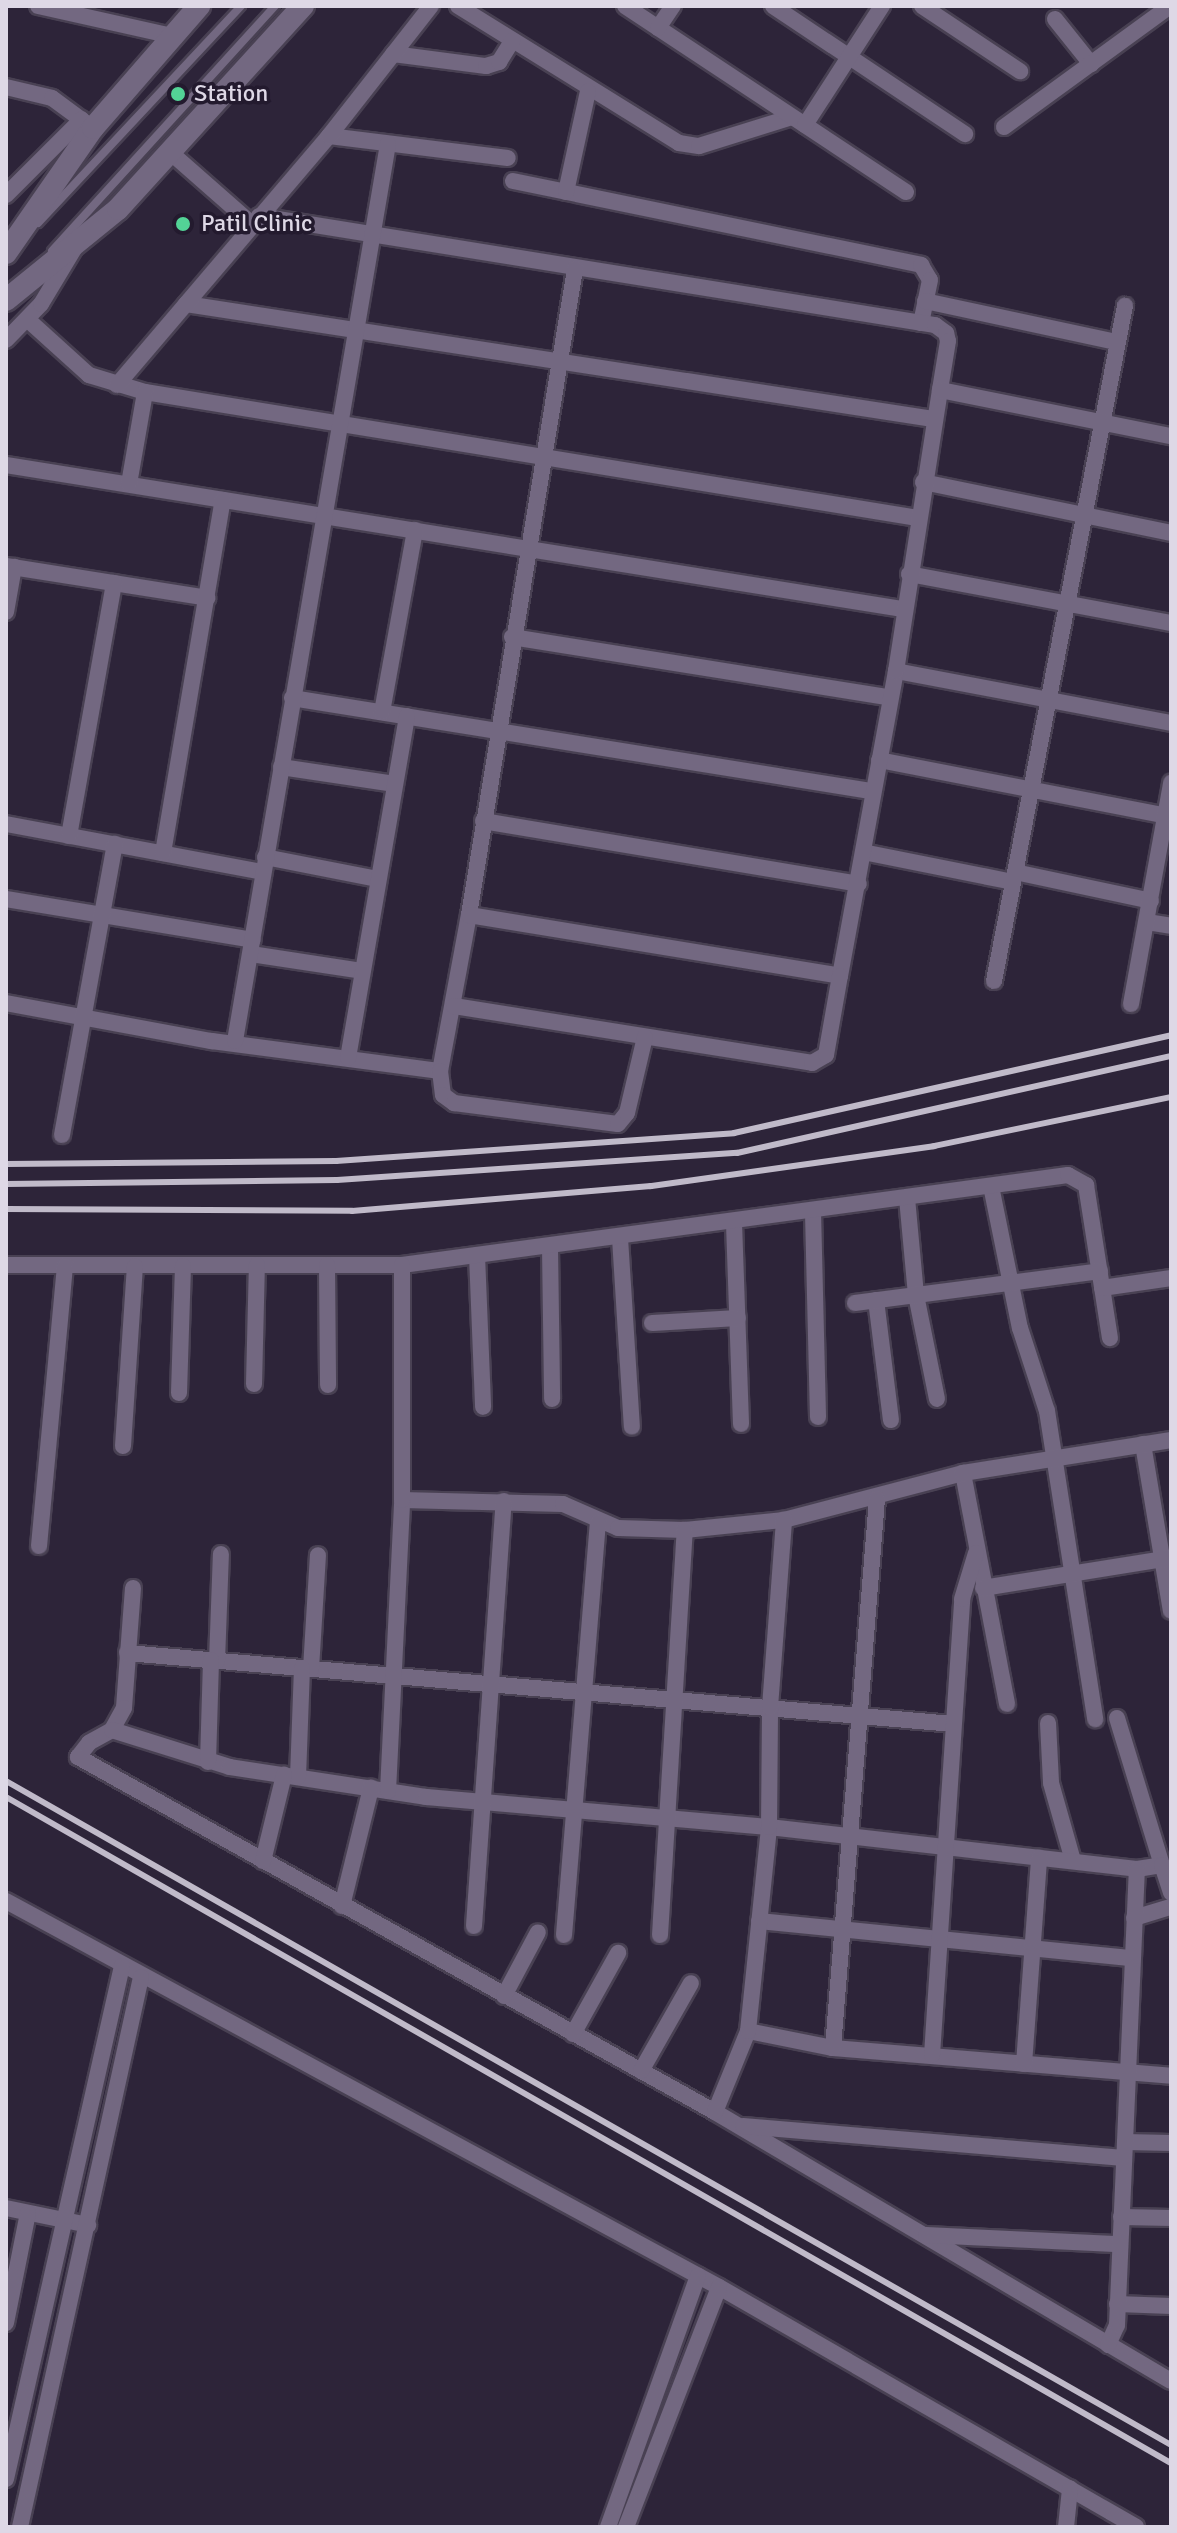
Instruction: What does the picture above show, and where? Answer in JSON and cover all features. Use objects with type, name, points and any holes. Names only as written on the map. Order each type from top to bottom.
[{"type":"main road","points":[[6,254],[87,123],[199,6]]},
{"type":"main road","points":[[14,292],[118,209],[303,6]]},
{"type":"street","points":[[38,6],[168,35]]},
{"type":"street","points":[[117,385],[329,136],[431,6]]},
{"type":"street","points":[[458,6],[588,91],[689,146],[799,121],[849,56],[882,6]]},
{"type":"street","points":[[625,6],[906,192]]},
{"type":"street","points":[[658,28],[673,6]]},
{"type":"street","points":[[773,6],[965,134]]},
{"type":"street","points":[[922,6],[1020,71]]},
{"type":"street","points":[[1004,127],[1162,8]]},
{"type":"street","points":[[1055,19],[1091,64]]},
{"type":"street","points":[[393,54],[486,66],[499,62],[512,41]]},
{"type":"street","points":[[6,87],[52,98],[87,123],[6,195]]},
{"type":"street","points":[[566,192],[588,91]]},
{"type":"street","points":[[329,136],[508,158]]},
{"type":"street","points":[[235,1041],[388,144]]},
{"type":"street","points":[[170,152],[256,220],[371,233],[575,269],[921,323],[946,333],[940,390],[902,609],[896,671],[888,697],[871,791],[859,884],[827,1049],[818,1063],[454,1006]]},
{"type":"street","points":[[513,181],[921,265],[930,272],[921,323]]},
{"type":"street","points":[[6,340],[27,319],[81,238]]},
{"type":"street","points":[[575,269],[547,457],[527,545],[454,1006],[440,1071],[443,1095],[454,1103],[618,1124],[627,1113],[645,1037]]},
{"type":"street","points":[[925,301],[1117,342]]},
{"type":"street","points":[[186,304],[933,419]]},
{"type":"street","points":[[994,981],[1125,306]]},
{"type":"street","points":[[27,319],[81,370],[117,385],[145,392],[918,518]]},
{"type":"street","points":[[940,390],[1171,436]]},
{"type":"street","points":[[129,484],[145,392]]},
{"type":"street","points":[[6,465],[527,545],[902,609]]},
{"type":"street","points":[[923,482],[1171,533]]},
{"type":"street","points":[[163,853],[223,500]]},
{"type":"street","points":[[382,712],[415,530]]},
{"type":"street","points":[[6,612],[10,566],[207,598]]},
{"type":"street","points":[[909,574],[1171,623]]},
{"type":"street","points":[[69,836],[114,583]]},
{"type":"street","points":[[512,637],[888,697]]},
{"type":"street","points":[[896,671],[1050,697],[1171,723]]},
{"type":"street","points":[[292,698],[871,791]]},
{"type":"street","points":[[348,1058],[407,716]]},
{"type":"street","points":[[879,760],[1166,816]]},
{"type":"street","points":[[281,767],[395,784]]},
{"type":"street","points":[[1131,1004],[1166,842],[1171,783]]},
{"type":"street","points":[[483,821],[859,884]]},
{"type":"street","points":[[6,824],[163,853],[377,879]]},
{"type":"street","points":[[62,1135],[115,844]]},
{"type":"street","points":[[863,852],[1151,901]]},
{"type":"street","points":[[6,899],[103,914],[362,971]]},
{"type":"street","points":[[469,915],[840,976]]},
{"type":"street","points":[[1147,922],[1171,926]]},
{"type":"street","points":[[6,1003],[440,1071]]},
{"type":"street","points":[[6,1265],[402,1265],[734,1223],[1068,1175],[1083,1179],[1110,1338]]},
{"type":"street","points":[[991,1186],[1011,1283],[1047,1411],[1095,1719]]},
{"type":"street","points":[[907,1198],[916,1295],[937,1399]]},
{"type":"street","points":[[813,1212],[818,1417]]},
{"type":"street","points":[[734,1223],[741,1424]]},
{"type":"street","points":[[620,1238],[632,1427]]},
{"type":"street","points":[[550,1247],[552,1399]]},
{"type":"street","points":[[477,1255],[483,1407]]},
{"type":"street","points":[[254,1384],[257,1265]]},
{"type":"street","points":[[327,1265],[328,1385]]},
{"type":"street","points":[[342,1906],[380,1789],[394,1676],[402,1500],[402,1265]]},
{"type":"street","points":[[39,1546],[65,1266]]},
{"type":"street","points":[[123,1446],[135,1266]]},
{"type":"street","points":[[179,1393],[183,1266]]},
{"type":"street","points":[[855,1303],[1011,1283],[1171,1278]]},
{"type":"street","points":[[876,1300],[891,1420]]},
{"type":"street","points":[[652,1323],[738,1318]]},
{"type":"street","points":[[402,1500],[563,1504],[598,1522],[618,1528],[685,1530],[784,1520],[877,1499],[963,1473],[1054,1455],[1171,1440]]},
{"type":"street","points":[[1143,1444],[1167,1558],[1171,1611]]},
{"type":"street","points":[[963,1473],[1007,1704]]},
{"type":"street","points":[[833,2048],[877,1499]]},
{"type":"street","points":[[474,1926],[504,1501]]},
{"type":"street","points":[[715,2112],[748,2031],[769,1827],[770,1707],[784,1520]]},
{"type":"street","points":[[564,1935],[587,1691],[598,1522]]},
{"type":"street","points":[[660,1935],[685,1530]]},
{"type":"street","points":[[932,2055],[962,1599],[976,1553]]},
{"type":"street","points":[[208,1762],[221,1554]]},
{"type":"street","points":[[263,1861],[291,1776],[307,1668],[318,1555]]},
{"type":"street","points":[[983,1588],[1167,1558]]},
{"type":"street","points":[[133,1588],[124,1708],[112,1730],[89,1743],[78,1757],[738,2125],[1171,2381]]},
{"type":"street","points":[[127,1653],[953,1724]]},
{"type":"street","points":[[1117,1718],[1171,1893]]},
{"type":"street","points":[[1048,1723],[1051,1783],[1073,1861]]},
{"type":"street","points":[[112,1730],[208,1762],[380,1789],[483,1802],[769,1827],[1137,1869],[1162,1865]]},
{"type":"street","points":[[1024,2064],[1039,1858]]},
{"type":"street","points":[[1108,2345],[1117,2304],[1137,1869]]},
{"type":"street","points":[[6,1901],[141,1977],[719,2287],[1136,2527]]},
{"type":"street","points":[[1134,1918],[1171,1907]]},
{"type":"street","points":[[759,1921],[1132,1958]]},
{"type":"street","points":[[504,1996],[538,1932]]},
{"type":"street","points":[[573,2034],[618,1953]]},
{"type":"street","points":[[6,2479],[122,1966]]},
{"type":"street","points":[[20,2527],[141,1977]]},
{"type":"street","points":[[641,2071],[691,1983]]},
{"type":"street","points":[[748,2031],[833,2048],[1171,2076]]},
{"type":"street","points":[[738,2125],[1124,2150],[1171,2143]]},
{"type":"street","points":[[6,2208],[88,2225]]},
{"type":"street","points":[[6,2323],[28,2213]]},
{"type":"street","points":[[1121,2217],[1171,2218]]},
{"type":"street","points":[[922,2235],[1120,2244]]},
{"type":"street","points":[[608,2527],[698,2276]]},
{"type":"street","points":[[626,2527],[719,2287]]},
{"type":"street","points":[[1117,2304],[1171,2306]]},
{"type":"street","points":[[1066,2527],[1070,2488]]},
{"type":"lane","points":[[6,254],[241,6]]},
{"type":"lane","points":[[14,292],[275,6]]},
{"type":"railway","points":[[6,1164],[336,1161],[734,1133],[1171,1035]]},
{"type":"railway","points":[[6,1184],[337,1180],[737,1153],[1171,1056]]},
{"type":"railway","points":[[6,1209],[352,1211],[651,1186],[934,1146],[1171,1097]]},
{"type":"railway","points":[[6,1781],[1171,2445]]},
{"type":"railway","points":[[6,1797],[1171,2463]]},
{"type":"place","name":"Station","points":[[178,94]]},
{"type":"place","name":"Patil Clinic","points":[[183,224]]}]
